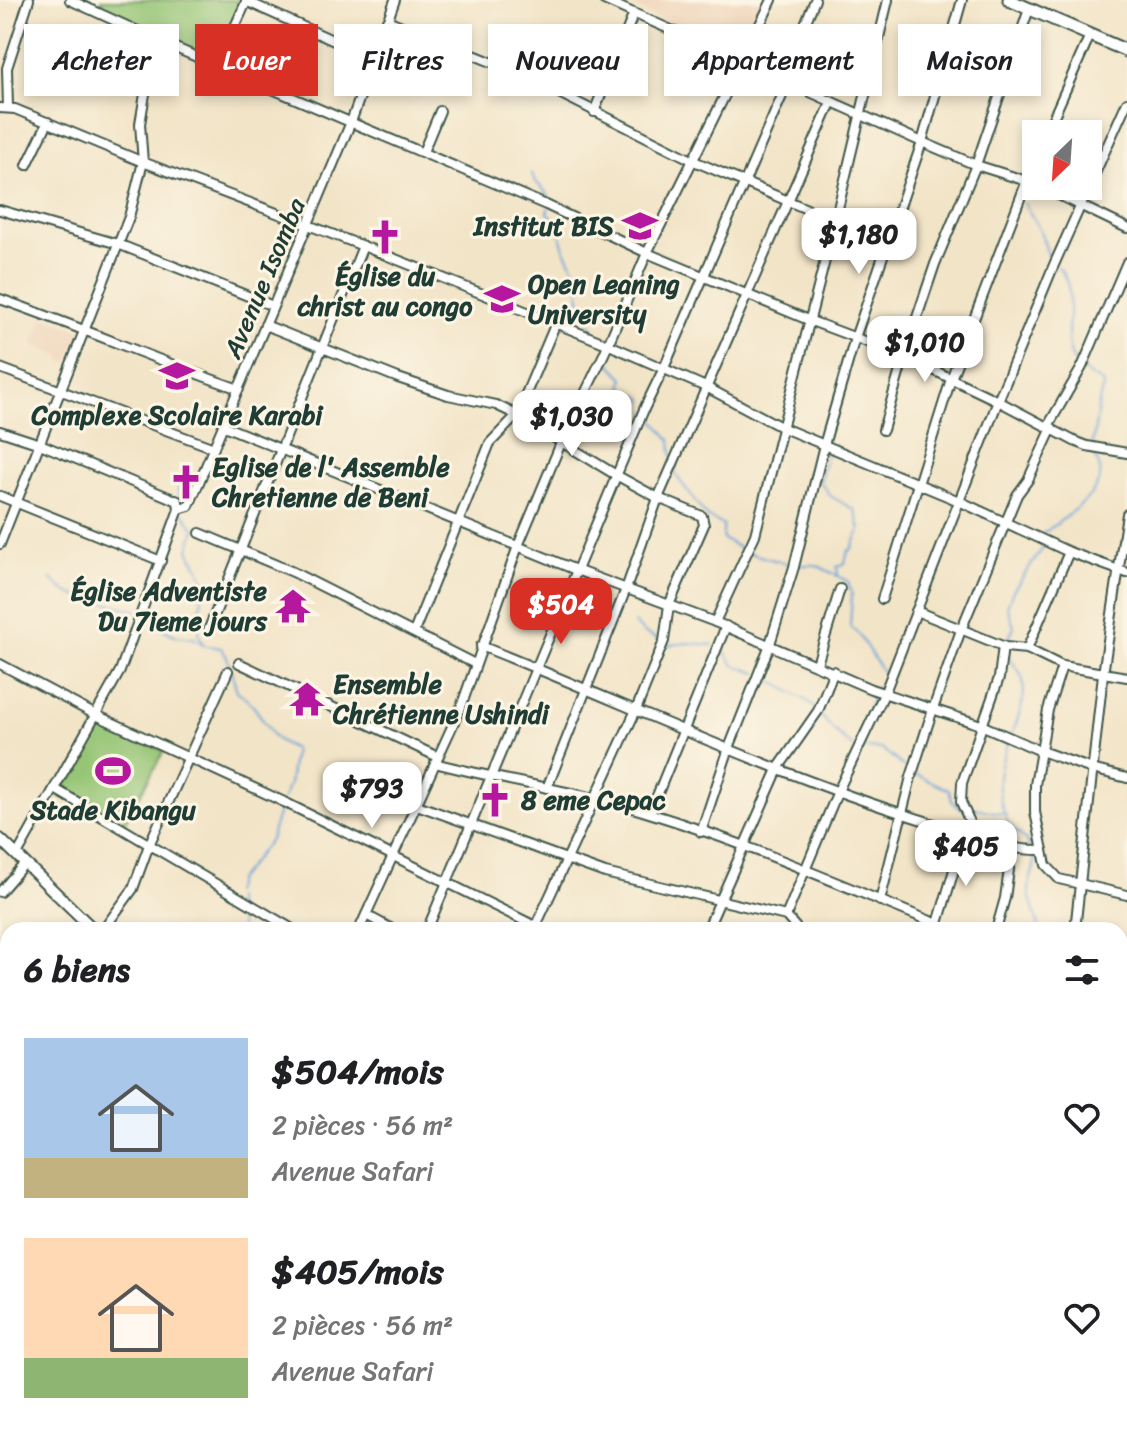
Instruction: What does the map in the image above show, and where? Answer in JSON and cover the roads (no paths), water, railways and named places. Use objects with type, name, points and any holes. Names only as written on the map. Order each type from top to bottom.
[{"type":"highway","points":[[1009,0],[1127,51]]},
{"type":"main road","points":[[0,839],[86,922]]},
{"type":"street","points":[[29,0],[7,68],[4,108],[48,122],[143,162],[363,246],[555,325],[604,352],[664,368],[781,427],[1122,572]]},
{"type":"street","points":[[70,0],[123,24]]},
{"type":"street","points":[[93,10],[98,0]]},
{"type":"street","points":[[236,24],[246,0],[334,41]]},
{"type":"street","name":"Avenue Isomba","points":[[386,24],[395,0]]},
{"type":"street","points":[[604,0],[664,26]]},
{"type":"street","points":[[760,24],[772,0]]},
{"type":"street","points":[[806,24],[815,0]]},
{"type":"street","points":[[715,622],[755,535],[811,321],[888,0]]},
{"type":"street","points":[[701,832],[729,748],[769,647],[855,338],[922,142],[962,0]]},
{"type":"street","points":[[883,430],[935,264],[976,165],[1029,9]]},
{"type":"street","points":[[594,112],[634,13]]},
{"type":"street","points":[[387,20],[521,74],[694,161],[835,221]]},
{"type":"street","points":[[1052,120],[1090,35]]},
{"type":"street","points":[[0,544],[129,217],[143,162],[140,124],[145,96]]},
{"type":"street","points":[[291,96],[549,206],[647,253],[748,296],[904,356],[1091,447],[1127,453]]},
{"type":"street","name":"Avenue Isomba","points":[[0,892],[21,859],[55,789],[120,671],[182,507],[189,506],[224,426],[360,96]]},
{"type":"street","points":[[363,922],[461,707],[518,546],[561,443],[647,253],[726,96]]},
{"type":"street","points":[[431,922],[616,475],[745,183],[779,96]]},
{"type":"street","points":[[816,96],[976,165],[1022,178]]},
{"type":"street","points":[[786,916],[859,748],[878,691],[916,611],[998,401],[1127,102]]},
{"type":"street","points":[[547,788],[626,589],[658,498],[831,103]]},
{"type":"street","points":[[423,152],[440,111]]},
{"type":"street","points":[[27,165],[48,122]]},
{"type":"street","points":[[882,599],[951,379],[1022,190]]},
{"type":"street","points":[[1068,200],[1127,228]]},
{"type":"street","points":[[0,210],[118,244],[273,306]]},
{"type":"street","points":[[208,631],[363,246]]},
{"type":"street","points":[[880,901],[912,773],[961,630],[1006,522],[1081,369],[1127,262]]},
{"type":"street","points":[[0,299],[239,389]]},
{"type":"street","points":[[265,325],[398,378],[448,395],[496,405],[658,498],[702,516],[704,525],[669,605],[664,642],[636,710],[537,922]]},
{"type":"street","points":[[414,632],[490,443],[517,415],[555,325]]},
{"type":"street","points":[[0,368],[214,448]]},
{"type":"street","points":[[224,426],[576,570],[726,626],[769,647],[878,691],[981,725],[1092,769],[1127,778]]},
{"type":"street","points":[[0,431],[40,444],[178,501],[182,507]]},
{"type":"street","points":[[0,496],[161,561]]},
{"type":"street","points":[[1076,922],[1103,674],[1122,572],[1127,514]]},
{"type":"street","points":[[200,533],[242,549],[363,606],[475,664]]},
{"type":"street","points":[[1027,649],[1069,552]]},
{"type":"street","points":[[817,664],[840,589]]},
{"type":"street","points":[[916,611],[1003,646],[1027,649],[1062,666],[1127,677]]},
{"type":"street","points":[[650,813],[686,731],[726,626]]},
{"type":"street","points":[[481,646],[838,791],[965,834],[1012,848],[1034,850]]},
{"type":"street","points":[[939,922],[969,820],[961,802],[962,783],[999,678],[1003,646]]},
{"type":"street","points":[[239,663],[437,760],[492,778],[595,798],[650,813],[806,869],[926,922]]},
{"type":"street","points":[[0,664],[96,715],[282,802],[523,922]]},
{"type":"street","points":[[1062,666],[1048,710],[1041,751],[1034,803],[1034,850],[1053,875],[1081,886],[1127,895]]},
{"type":"street","points":[[109,922],[133,889],[149,845],[228,671]]},
{"type":"street","points":[[710,922],[779,767],[818,711],[834,671]]},
{"type":"street","points":[[55,789],[281,922]]},
{"type":"street","points":[[417,805],[605,873],[786,916],[791,922]]},
{"type":"street","points":[[998,922],[1012,848]]},
{"type":"street","points":[[366,915],[379,922]]},
{"type":"waterway","points":[[532,173],[534,180],[549,195],[549,201]]},
{"type":"waterway","points":[[1024,203],[1040,230],[1053,262]]},
{"type":"waterway","points":[[548,208],[548,213],[557,221],[563,246],[579,278],[580,300],[596,337]]},
{"type":"waterway","points":[[1058,267],[1069,290],[1068,342],[1077,366]]},
{"type":"waterway","points":[[604,357],[624,378],[622,386],[644,399],[643,402]]},
{"type":"waterway","points":[[1082,370],[1104,384],[1092,445]]},
{"type":"waterway","points":[[647,411],[671,441],[672,456]]},
{"type":"waterway","points":[[828,449],[820,482],[832,497],[855,510],[860,530],[845,563],[837,567],[838,574]]},
{"type":"waterway","points":[[1042,534],[1077,508],[1098,484],[1100,469],[1094,451]]},
{"type":"waterway","points":[[676,465],[675,474],[707,517],[723,525],[723,539],[743,550]]},
{"type":"waterway","points":[[180,499],[178,490],[182,477]]},
{"type":"waterway","points":[[183,513],[195,529],[189,550],[205,581],[199,615],[199,635],[203,643]]},
{"type":"waterway","points":[[1006,643],[1014,627],[1007,606],[1013,591],[1043,548],[1041,544]]},
{"type":"waterway","points":[[749,553],[792,565]]},
{"type":"waterway","points":[[799,565],[816,565],[848,581],[852,595],[850,627],[857,632],[885,676],[884,683],[877,688]]},
{"type":"waterway","points":[[51,578],[79,597],[137,611]]},
{"type":"waterway","points":[[142,615],[154,625],[177,636],[194,638],[204,645],[221,648],[227,657],[237,691],[253,706],[275,737],[294,749],[289,784],[283,799]]},
{"type":"waterway","points":[[634,623],[644,633],[662,641]]},
{"type":"waterway","points":[[668,645],[713,645]]},
{"type":"waterway","points":[[722,648],[734,665],[757,673]]},
{"type":"waterway","points":[[1006,649],[1024,686],[1012,735]]},
{"type":"waterway","points":[[763,676],[815,708]]},
{"type":"waterway","points":[[859,737],[874,694]]},
{"type":"waterway","points":[[819,713],[835,732],[854,747]]},
{"type":"waterway","points":[[1009,741],[1002,762],[999,791],[1008,822],[1029,846]]},
{"type":"waterway","points":[[864,748],[882,749],[909,771]]},
{"type":"waterway","points":[[915,774],[949,790],[952,801],[961,809]]},
{"type":"waterway","points":[[233,892],[237,881],[270,840],[281,805]]},
{"type":"waterway","points":[[967,812],[975,808],[1006,814]]},
{"type":"waterway","points":[[1031,852],[1034,866],[1029,891],[1038,922]]},
{"type":"waterway","points":[[235,898],[240,922]]},
{"type":"place","name":"Institut BIS","points":[[640,226]]},
{"type":"place","name":"Église du christ au congo","points":[[385,237]]},
{"type":"place","name":"Open Leaning University","points":[[502,299]]},
{"type":"place","name":"Complexe Scolaire Karabi","points":[[177,376]]},
{"type":"place","name":"Eglise de l' Assemble Chretienne de Beni","points":[[186,482]]},
{"type":"place","name":"Église Adventiste Du 7ieme jours","points":[[293,606]]},
{"type":"place","name":"Ensemble Chrétienne Ushindi","points":[[307,699]]},
{"type":"place","name":"Stade Kibangu","points":[[113,771]]},
{"type":"place","name":"8 eme Cepac","points":[[495,800]]}]
